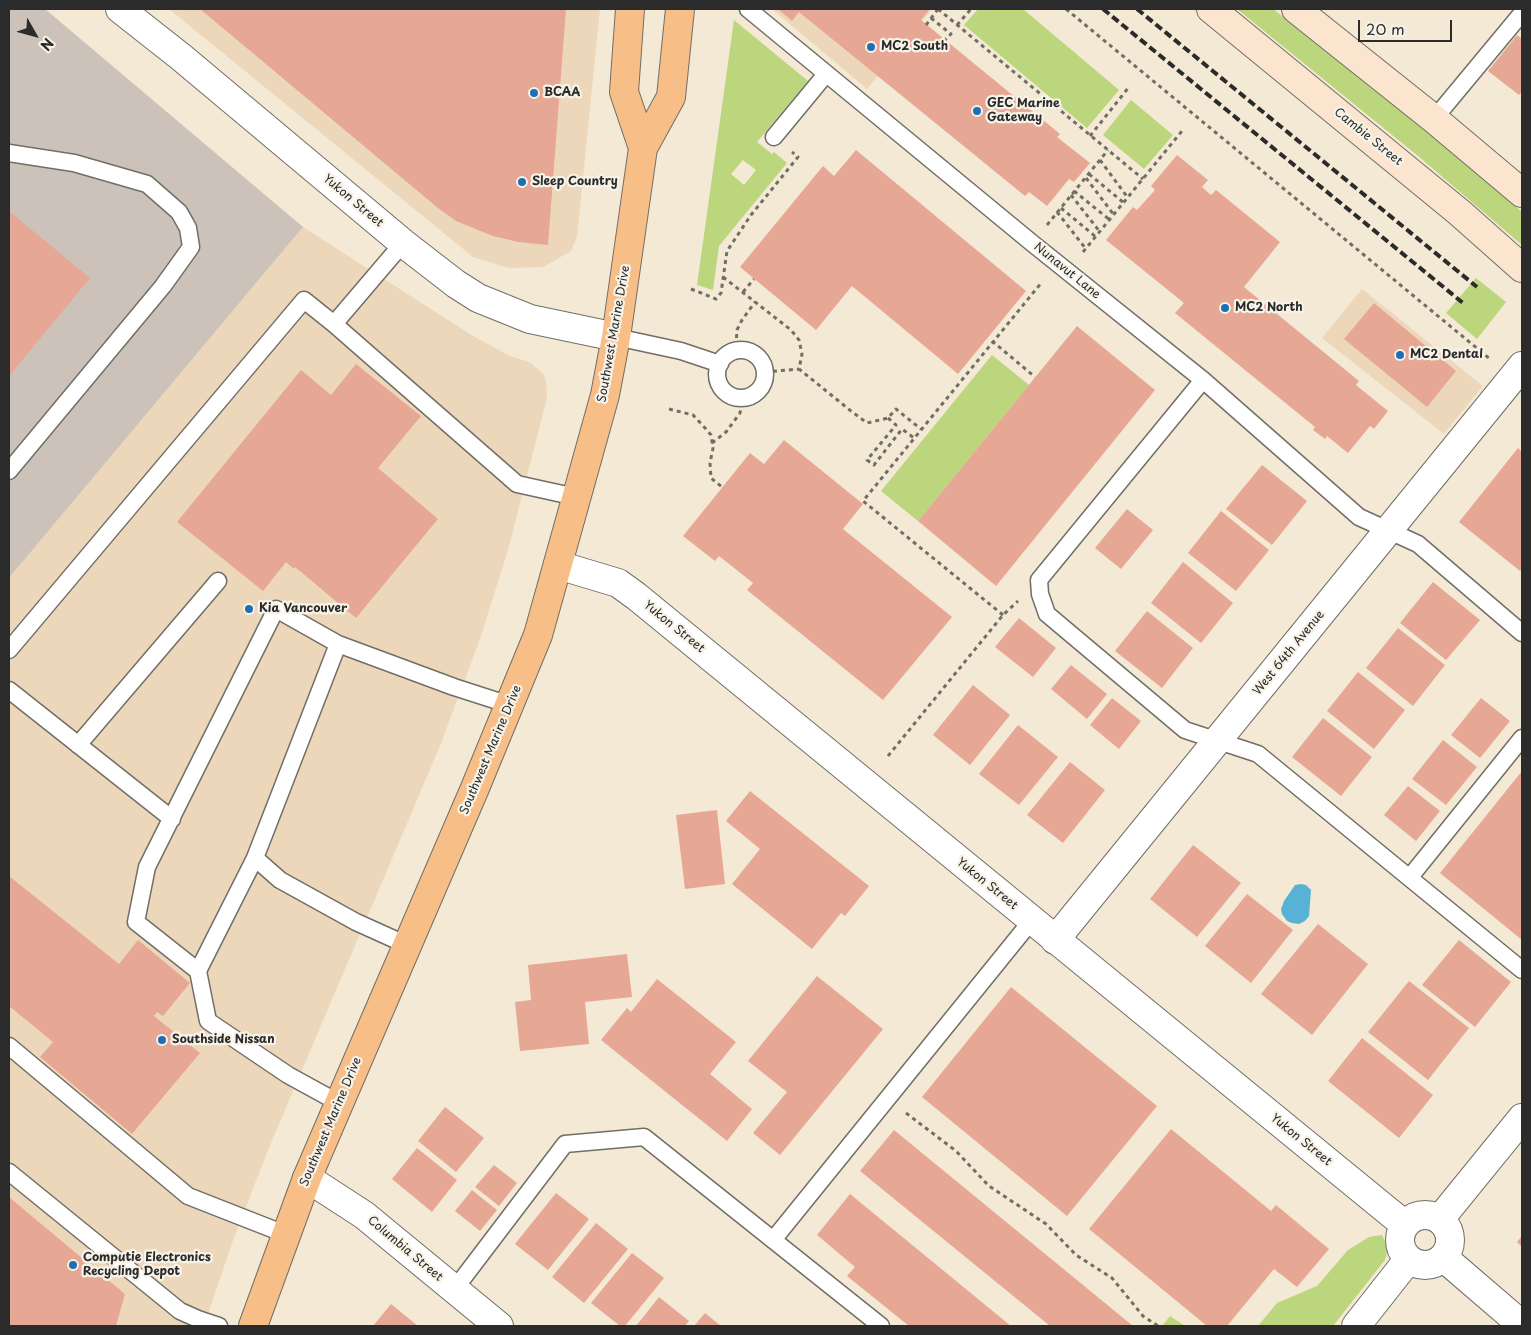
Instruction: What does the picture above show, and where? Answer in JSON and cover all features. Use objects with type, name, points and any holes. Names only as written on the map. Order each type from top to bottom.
[{"type":"main road","name":"Southwest Marine Drive","points":[[630,9],[624,92],[643,148]]},
{"type":"main road","name":"Southwest Marine Drive","points":[[253,1326],[307,1178],[510,705],[538,635],[605,395],[616,337],[643,148],[671,97],[680,9]]},
{"type":"main road","name":"Cambie Street","points":[[1211,9],[1460,213],[1522,268]]},
{"type":"main road","points":[[1296,9],[1434,119],[1522,194]]},
{"type":"street","name":"Yukon Street","points":[[120,9],[181,57],[403,243],[456,284],[478,298],[530,319],[616,337]]},
{"type":"street","name":"West 64th Avenue","points":[[1055,940],[1522,366]]},
{"type":"street","name":"Yukon Street","points":[[558,565],[618,583],[624,587],[1405,1225]]},
{"type":"street","points":[[1440,1219],[1522,1118]]},
{"type":"street","name":"Columbia Street","points":[[307,1178],[364,1215],[499,1326]]},
{"type":"street","points":[[1425,1215],[1440,1219],[1450,1233],[1451,1242],[1444,1258],[1431,1266],[1422,1266],[1408,1260],[1400,1246],[1400,1239],[1405,1225],[1418,1216],[1425,1215]]},
{"type":"street","points":[[1444,1258],[1522,1325]]},
{"type":"street","points":[[1356,1326],[1408,1260]]},
{"type":"lane","name":"Nunavut Lane","points":[[748,9],[1063,268],[1204,380],[1359,517],[1418,544],[1522,633]]},
{"type":"lane","points":[[1434,119],[1522,13]]},
{"type":"lane","points":[[774,138],[826,74]]},
{"type":"lane","points":[[9,153],[74,163],[147,184],[180,212],[188,228],[191,247],[163,286],[9,471]]},
{"type":"lane","points":[[334,324],[403,243]]},
{"type":"lane","points":[[9,650],[304,300],[517,484],[576,497]]},
{"type":"lane","points":[[616,337],[681,351],[720,364]]},
{"type":"lane","points":[[735,350],[752,352],[763,364],[766,372],[765,380],[757,393],[751,397],[743,398],[728,395],[723,390],[717,376],[720,364],[728,354],[735,350]]},
{"type":"lane","points":[[1204,380],[1039,580],[1040,594],[1047,614],[1185,730],[1258,754],[1522,970]]},
{"type":"lane","points":[[78,745],[218,581]]},
{"type":"lane","points":[[198,971],[136,922],[148,867],[276,609],[338,644],[454,687],[510,705]]},
{"type":"lane","points":[[338,644],[255,858],[198,971],[208,1021],[288,1075],[339,1104]]},
{"type":"lane","points":[[9,690],[172,819]]},
{"type":"lane","points":[[1410,877],[1522,738]]},
{"type":"lane","points":[[255,858],[280,880],[356,922],[407,945]]},
{"type":"lane","points":[[773,1240],[1032,920]]},
{"type":"lane","points":[[9,1046],[188,1196],[285,1234]]},
{"type":"lane","points":[[454,1290],[565,1144],[644,1137],[881,1326]]},
{"type":"lane","points":[[9,1172],[180,1311],[219,1326]]},
{"type":"path","points":[[926,25],[938,9],[1143,179]]},
{"type":"path","points":[[957,25],[970,9]]},
{"type":"path","points":[[1066,9],[1495,364]]},
{"type":"path","points":[[931,18],[951,34],[945,40]]},
{"type":"path","points":[[1090,136],[1130,88]]},
{"type":"path","points":[[1090,244],[1182,130]]},
{"type":"path","points":[[691,289],[716,299],[721,293],[727,250],[751,215],[798,157],[774,138]]},
{"type":"path","points":[[1049,223],[1108,150]]},
{"type":"path","points":[[1100,160],[1128,198]]},
{"type":"path","points":[[1089,174],[1124,203]]},
{"type":"path","points":[[1086,178],[1114,215]]},
{"type":"path","points":[[1074,191],[1110,220]]},
{"type":"path","points":[[1071,195],[1100,232]]},
{"type":"path","points":[[1061,208],[1096,237]]},
{"type":"path","points":[[1057,212],[1086,248]]},
{"type":"path","points":[[1003,615],[863,501],[992,341],[1045,279],[1063,268]]},
{"type":"path","points":[[723,277],[790,330],[799,340],[802,354],[799,369]]},
{"type":"path","points":[[743,292],[754,279]]},
{"type":"path","points":[[735,350],[737,330],[755,302]]},
{"type":"path","points":[[992,341],[1035,377]]},
{"type":"path","points":[[766,372],[799,369],[867,423],[888,418],[896,409],[921,429]]},
{"type":"path","points":[[712,443],[726,432],[740,413],[743,398]]},
{"type":"path","points":[[669,409],[693,415],[706,429],[713,448],[710,463],[711,478],[722,487]]},
{"type":"path","points":[[888,418],[896,425],[867,460],[874,465],[902,429],[914,438]]},
{"type":"path","points":[[888,756],[1003,615],[1019,599],[1040,594]]},
{"type":"path","points":[[888,1099],[956,1152],[989,1186],[1046,1224],[1076,1256],[1112,1278],[1143,1316],[1158,1326]]},
{"type":"shaded area","points":[[9,9],[45,9],[303,227],[9,578]]},
{"type":"shaded area","points":[[169,9],[600,9],[577,237],[571,251],[543,267],[508,268],[473,257]]},
{"type":"shaded area","name":"MC2 South","points":[[772,9],[932,9],[867,89]]},
{"type":"shaded area","name":"Kia Vancouver","points":[[303,227],[473,336],[508,355],[531,363],[544,375],[547,398],[508,550],[480,639],[440,746],[268,1150],[232,1243],[204,1326],[9,1326],[9,578]]},
{"type":"shaded area","points":[[1362,289],[1483,386],[1444,434],[1322,338]]},
{"type":"green space","points":[[978,9],[1023,9],[1119,90],[1087,128],[964,25]]},
{"type":"green space","points":[[1237,9],[1273,9],[1373,85],[1522,212],[1522,245],[1418,156]]},
{"type":"green space","points":[[734,20],[808,81],[757,142],[772,154],[774,152],[787,163],[719,246],[713,290],[697,285]],"holes":[[[743,160],[756,170],[744,185],[731,174]]]},
{"type":"green space","points":[[1131,100],[1173,135],[1144,169],[1103,135]]},
{"type":"green space","points":[[1476,278],[1506,302],[1477,339],[1446,313]]},
{"type":"green space","points":[[992,355],[1029,385],[918,521],[881,491]]},
{"type":"green space","points":[[1382,1235],[1388,1248],[1385,1260],[1333,1326],[1258,1326],[1277,1303],[1317,1286],[1348,1250],[1369,1237]]},
{"type":"green space","points":[[1170,1316],[1185,1326],[1162,1326]]},
{"type":"water","points":[[1295,885],[1306,885],[1311,890],[1309,916],[1299,924],[1287,921],[1281,909]]},
{"type":"building","points":[[200,9],[566,9],[548,245],[518,242],[493,236],[456,221]]},
{"type":"building","name":"GEC Marine Gateway","points":[[778,9],[930,9],[921,20],[1060,134],[1057,137],[1090,163],[1074,182],[1069,179],[1047,206],[1029,192],[1025,196],[799,12],[792,21]]},
{"type":"building","points":[[1517,35],[1522,39],[1522,91],[1519,95],[1488,71]]},
{"type":"building","points":[[856,150],[1026,291],[958,374],[852,286],[816,330],[740,267],[823,166],[834,176]]},
{"type":"building","name":"MC2 North","points":[[1177,155],[1208,180],[1202,187],[1211,195],[1216,190],[1280,242],[1244,287],[1359,381],[1356,385],[1388,411],[1374,429],[1370,426],[1348,453],[1327,436],[1325,439],[1313,430],[1315,427],[1175,313],[1184,303],[1106,240],[1133,207],[1137,210],[1155,190],[1151,186]]},
{"type":"building","points":[[9,211],[90,278],[9,376]]},
{"type":"building","name":"MC2 Dental","points":[[1374,303],[1456,371],[1427,407],[1344,339]]},
{"type":"building","points":[[1077,326],[1155,390],[996,586],[918,521]]},
{"type":"building","points":[[356,364],[421,416],[378,468],[438,519],[356,618],[295,567],[294,569],[286,562],[263,591],[177,522],[301,370],[331,395]]},
{"type":"building","points":[[784,440],[863,504],[843,529],[952,617],[883,700],[747,590],[753,583],[719,556],[715,561],[683,536],[750,453],[764,464]]},
{"type":"building","points":[[1518,448],[1522,452],[1522,568],[1520,571],[1459,522]]},
{"type":"building","points":[[1262,465],[1307,501],[1272,545],[1226,509]]},
{"type":"building","points":[[1127,509],[1153,530],[1121,569],[1095,548]]},
{"type":"building","points":[[1221,511],[1269,550],[1236,591],[1188,553]]},
{"type":"building","points":[[1183,562],[1233,603],[1201,643],[1151,603]]},
{"type":"building","points":[[1433,582],[1480,620],[1446,660],[1400,623]]},
{"type":"building","points":[[1147,611],[1193,648],[1162,688],[1115,651]]},
{"type":"building","points":[[1019,618],[1056,648],[1033,677],[995,647]]},
{"type":"building","points":[[1398,628],[1445,665],[1413,706],[1366,668]]},
{"type":"building","points":[[1071,665],[1107,694],[1087,719],[1051,689]]},
{"type":"building","points":[[1358,672],[1405,710],[1374,749],[1327,711]]},
{"type":"building","points":[[973,685],[1010,715],[970,765],[933,735]]},
{"type":"building","points":[[1112,698],[1141,721],[1119,749],[1090,725]]},
{"type":"building","points":[[1481,698],[1510,721],[1480,758],[1451,735]]},
{"type":"building","points":[[1323,718],[1372,757],[1341,796],[1292,757]]},
{"type":"building","points":[[1018,725],[1058,757],[1019,805],[979,774]]},
{"type":"building","points":[[1443,740],[1477,767],[1446,805],[1412,779]]},
{"type":"building","points":[[1070,762],[1105,790],[1063,843],[1027,815]]},
{"type":"building","points":[[1522,771],[1522,940],[1440,873]]},
{"type":"building","points":[[1408,786],[1440,811],[1416,841],[1384,815]]},
{"type":"building","points":[[750,791],[869,886],[845,916],[841,913],[812,949],[732,884],[760,849],[726,821]]},
{"type":"building","points":[[717,810],[725,884],[685,889],[676,815]]},
{"type":"building","points":[[1193,845],[1241,883],[1197,937],[1150,899]]},
{"type":"building","points":[[9,876],[119,964],[138,940],[190,983],[163,1016],[157,1012],[154,1016],[200,1053],[132,1134],[40,1057],[53,1042],[9,1006]]},
{"type":"building","points":[[1247,894],[1293,930],[1251,983],[1205,946]]},
{"type":"building","points":[[1318,924],[1368,964],[1312,1035],[1261,994]]},
{"type":"building","points":[[1459,940],[1511,982],[1475,1027],[1422,985]]},
{"type":"building","points":[[627,954],[632,997],[585,1002],[589,1044],[520,1051],[515,1002],[531,1000],[528,965]]},
{"type":"building","points":[[817,976],[883,1029],[780,1155],[753,1133],[787,1092],[748,1061]]},
{"type":"building","points":[[657,979],[736,1042],[710,1074],[752,1109],[727,1141],[601,1040],[627,1008],[631,1012]]},
{"type":"building","points":[[1409,981],[1469,1028],[1428,1080],[1368,1032]]},
{"type":"building","points":[[1011,987],[1157,1106],[1067,1216],[922,1097]]},
{"type":"building","points":[[1362,1038],[1433,1095],[1399,1138],[1328,1081]]},
{"type":"building","points":[[445,1107],[484,1138],[456,1172],[418,1141]]},
{"type":"building","points":[[1171,1129],[1271,1211],[1276,1205],[1329,1249],[1297,1287],[1274,1269],[1227,1326],[1207,1326],[1089,1229]]},
{"type":"building","points":[[894,1130],[1133,1326],[1050,1326],[860,1171]]},
{"type":"building","points":[[417,1148],[457,1180],[432,1212],[392,1179]]},
{"type":"building","points":[[494,1165],[517,1183],[499,1206],[475,1187]]},
{"type":"building","points":[[472,1190],[497,1210],[480,1231],[455,1211]]},
{"type":"building","points":[[556,1193],[589,1219],[548,1270],[515,1244]]},
{"type":"building","points":[[850,1194],[1011,1326],[909,1326],[847,1276],[855,1267],[817,1235]]},
{"type":"building","points":[[9,1197],[125,1294],[116,1326],[9,1326]]},
{"type":"building","points":[[596,1223],[628,1249],[584,1303],[552,1277]]},
{"type":"building","points":[[1522,1236],[1522,1247],[1517,1242]]},
{"type":"building","points":[[632,1253],[664,1278],[625,1326],[620,1326],[591,1303]]},
{"type":"building","points":[[659,1297],[689,1321],[685,1326],[636,1326]]},
{"type":"building","points":[[391,1304],[418,1326],[373,1326]]},
{"type":"building","points":[[705,1313],[721,1326],[694,1326]]},
{"type":"railway","points":[[1103,9],[1463,303]]},
{"type":"railway","points":[[1137,9],[1477,287]]},
{"type":"place","name":"MC2 South","points":[[871,47]]},
{"type":"place","name":"BCAA","points":[[534,93]]},
{"type":"place","name":"GEC Marine Gateway","points":[[977,111]]},
{"type":"place","name":"Sleep Country","points":[[522,182]]},
{"type":"place","name":"MC2 North","points":[[1225,308]]},
{"type":"place","name":"MC2 Dental","points":[[1400,355]]},
{"type":"place","name":"Kia Vancouver","points":[[249,609]]},
{"type":"place","name":"Southside Nissan","points":[[162,1040]]},
{"type":"place","name":"Computie Electronics Recycling Depot","points":[[73,1265]]}]
